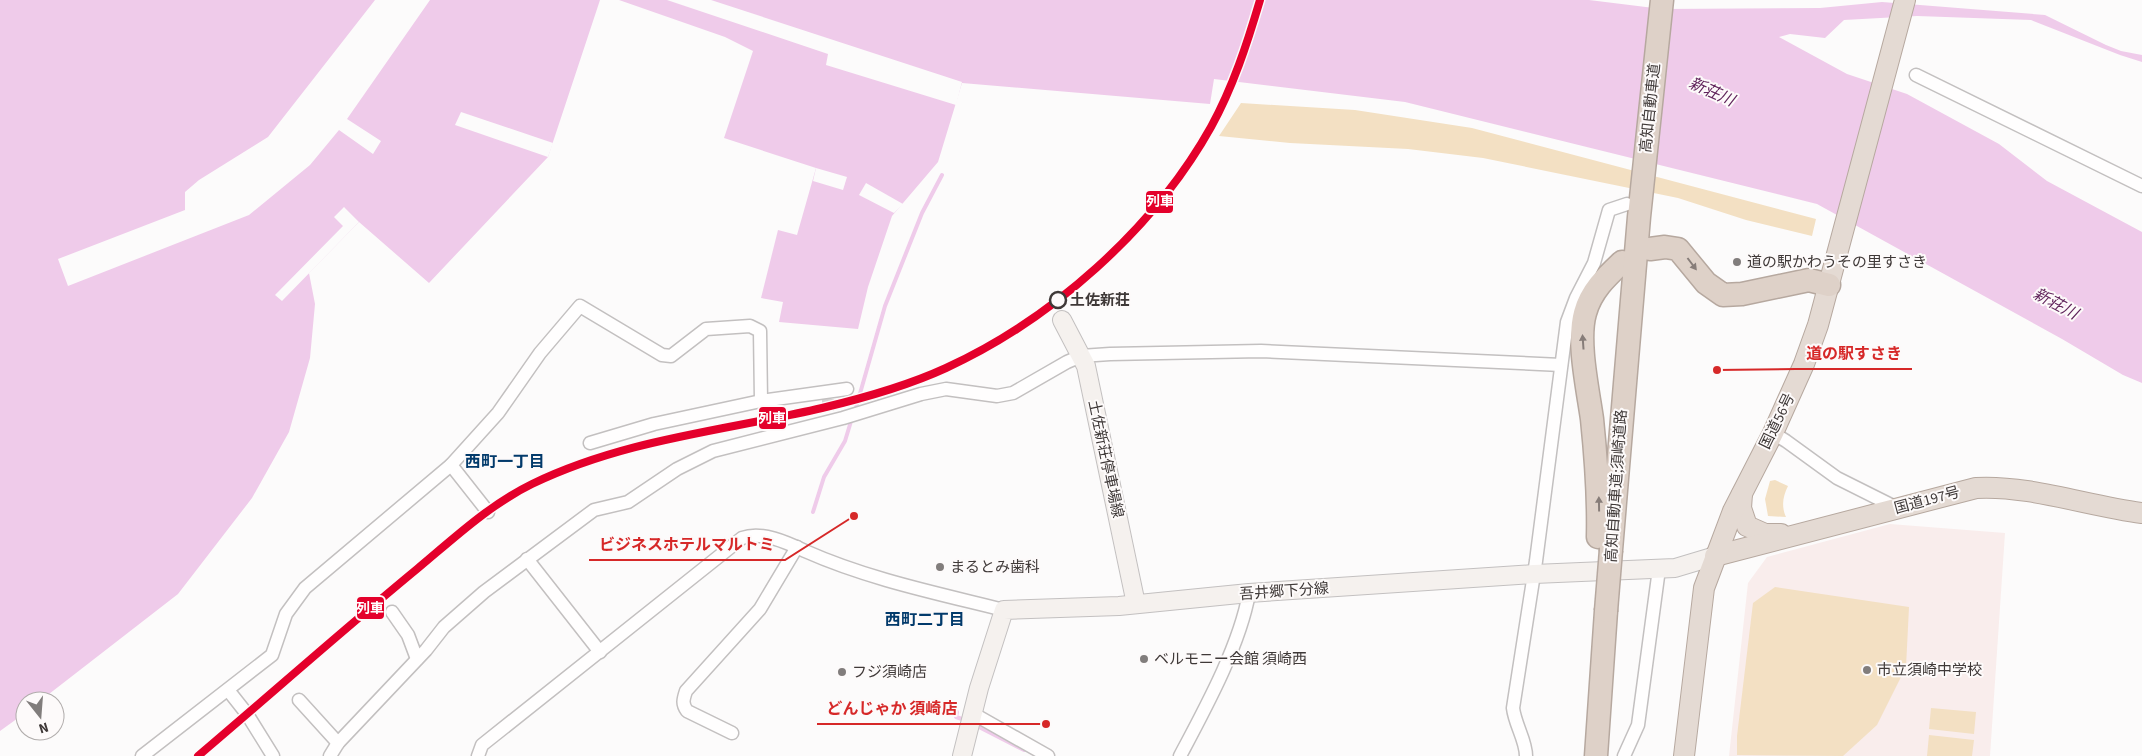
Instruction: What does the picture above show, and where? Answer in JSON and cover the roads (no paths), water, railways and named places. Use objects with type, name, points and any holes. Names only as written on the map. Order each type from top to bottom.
[{"type":"highway","name":"高知自動車道","points":[[1633,210],[1662,0]]},
{"type":"highway","name":"国道56号","points":[[1684,756],[1704,588],[1715,556],[1742,494],[1773,433],[1808,354],[1829,284],[1904,0]]},
{"type":"highway","name":"高知自動車道;須崎道路","points":[[1605,551],[1633,210]]},
{"type":"highway","points":[[1650,249],[1665,247],[1678,249],[1706,283],[1723,295],[1742,294],[1809,280],[1829,284]]},
{"type":"highway","points":[[1596,752],[1605,551],[1582,336],[1584,315],[1594,291],[1622,262]]},
{"type":"highway","name":"国道197号","points":[[1715,556],[1812,529],[1963,491],[1990,487],[2021,490],[2115,510],[2142,513]]},
{"type":"highway","points":[[1742,494],[1741,508],[1744,522],[1747,526],[1758,532],[1774,534],[1812,529]]},
{"type":"main road","name":"土佐新荘停車場線","points":[[1062,320],[1081,356],[1088,376],[1136,604]]},
{"type":"main road","name":"吾井郷下分線","points":[[1004,610],[1136,604],[1249,593],[1534,574],[1675,568],[1715,556]]},
{"type":"main road","points":[[962,756],[972,713],[1004,610]]},
{"type":"street","points":[[1916,75],[2142,186]]},
{"type":"street","points":[[1526,756],[1525,745],[1515,720],[1513,708],[1534,574],[1567,322],[1576,298],[1594,263],[1610,210],[1633,210]]},
{"type":"street","points":[[142,756],[272,655],[286,614],[305,588],[451,464],[498,413],[540,353],[580,306],[662,355],[671,356],[706,329],[750,326],[760,331],[761,401]]},
{"type":"street","points":[[330,756],[338,743],[417,659],[444,627],[484,592],[594,510],[628,502],[677,468],[713,451],[828,417],[843,418],[921,394],[946,389],[997,396],[1013,393],[1081,356],[1261,351],[1561,365]]},
{"type":"street","points":[[590,443],[654,424],[761,401],[828,396],[848,389]]},
{"type":"street","points":[[1773,433],[1837,478],[1897,508]]},
{"type":"street","points":[[451,464],[488,512]]},
{"type":"street","points":[[478,756],[482,745],[742,538],[759,535],[797,547],[840,566],[872,576],[930,593],[1004,610]]},
{"type":"street","points":[[732,733],[687,711],[683,706],[683,699],[686,691],[760,609],[797,547]]},
{"type":"street","points":[[527,559],[600,652]]},
{"type":"street","points":[[1624,756],[1638,725],[1653,597],[1659,569]]},
{"type":"street","points":[[1180,756],[1227,662],[1249,593]]},
{"type":"street","points":[[392,612],[408,635],[417,659]]},
{"type":"street","points":[[228,690],[247,714],[273,756]]},
{"type":"street","points":[[299,700],[338,743]]},
{"type":"street","points":[[972,713],[1048,756]]},
{"type":"water","points":[[0,0],[600,0],[548,157],[429,283],[359,222],[309,273],[315,304],[310,358],[289,432],[252,498],[178,594],[53,691],[15,691],[15,720],[0,731]]},
{"type":"water","name":"新荘川","points":[[619,0],[1589,0],[1662,9],[1820,8],[1882,2],[2045,15],[2106,45],[2121,51],[2142,55],[2142,62],[2031,20],[1917,16],[1844,20],[1825,38],[1790,34],[1779,37],[1847,74],[1907,94],[1999,144],[2047,181],[2142,232],[2142,383],[2123,375],[2062,339],[1817,204],[1405,102],[1214,79],[1210,104],[962,83],[938,162],[892,216],[868,287],[858,329],[779,322],[783,302],[761,298],[778,230],[797,235],[816,168],[724,138],[753,51],[725,37]]},
{"type":"waterway","points":[[855,411],[885,306],[922,213],[942,175]]},
{"type":"waterway","points":[[813,512],[824,477],[845,441],[852,418]]},
{"type":"waterway","points":[[957,712],[956,717],[962,719]]},
{"type":"waterway","points":[[979,727],[1024,750]]},
{"type":"tunnel","points":[[828,399],[828,413]]},
{"type":"place","name":"道の駅かわうその里すさき","points":[[1737,262]]},
{"type":"place","name":"土佐新荘","points":[[1058,300]]},
{"type":"place","name":"道の駅すさき","points":[[1717,370]]},
{"type":"place","name":"ビジネスホテルマルトミ","points":[[854,516]]},
{"type":"place","name":"まるとみ歯科","points":[[940,567]]},
{"type":"place","name":"ベルモニー会館 須崎西","points":[[1144,659]]},
{"type":"place","name":"市立須崎中学校","points":[[1867,670]]},
{"type":"place","name":"フジ須崎店","points":[[842,672]]},
{"type":"place","name":"どんじゃか 須崎店","points":[[1046,724]]},
{"type":"district","name":"西町一丁目","points":[[505,461]]},
{"type":"district","name":"西町二丁目","points":[[925,619]]}]
